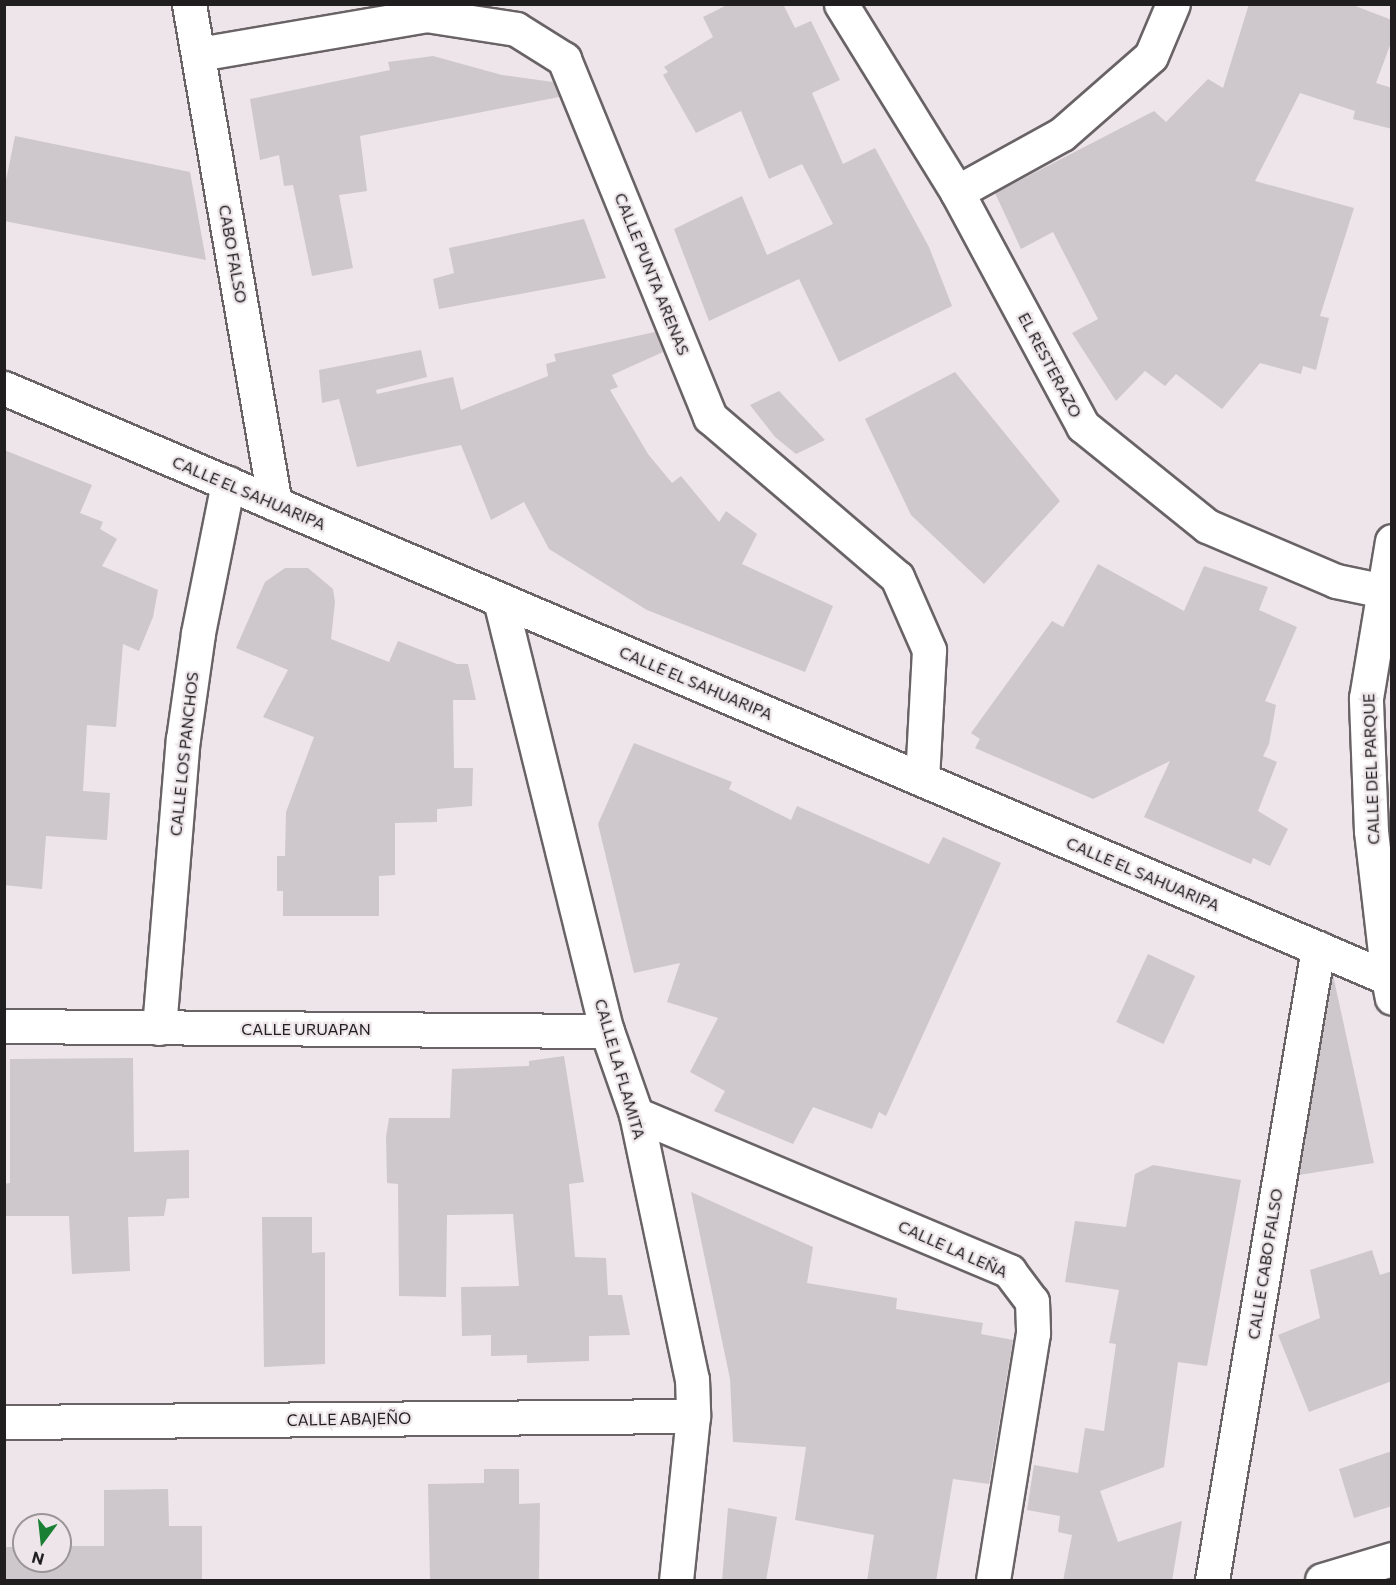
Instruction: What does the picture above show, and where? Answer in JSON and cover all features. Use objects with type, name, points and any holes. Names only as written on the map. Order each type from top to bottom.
[{"type":"street","name":"CABO FALSO","points":[[189,4],[276,504]]},
{"type":"street","name":"EL RESTERAZO","points":[[841,4],[957,192],[1083,426],[1207,526],[1336,581],[1384,591]]},
{"type":"street","points":[[957,192],[1062,134],[1151,56],[1173,4]]},
{"type":"street","name":"CALLE PUNTA ARENAS","points":[[199,54],[426,15],[516,29],[564,59],[710,417],[897,577],[929,650],[922,779]]},
{"type":"street","name":"CALLE EL SAHUARIPA","points":[[4,388],[1318,948],[1390,988]]},
{"type":"street","name":"CALLE LOS PANCHOS","points":[[159,1028],[183,739],[198,633],[228,483]]},
{"type":"street","name":"CALLE DEL PARQUE","points":[[1390,988],[1371,831],[1366,698],[1392,541]]},
{"type":"street","name":"CALLE LA FLAMITA","points":[[500,600],[607,1031],[636,1114],[692,1379],[693,1416],[676,1581]]},
{"type":"street","name":"CALLE CABO FALSO","points":[[1212,1581],[1318,948]]},
{"type":"street","name":"CALLE URUAPAN","points":[[4,1026],[607,1031]]},
{"type":"street","name":"CALLE LA LEÑA","points":[[636,1114],[1010,1271],[1032,1301],[1033,1333],[993,1581]]},
{"type":"street","name":"CALLE ABAJEÑO","points":[[4,1422],[693,1416]]},
{"type":"street","points":[[1322,1581],[1392,1559]]},
{"type":"building","points":[[729,4],[783,4],[795,28],[811,21],[840,80],[812,93],[843,164],[875,148],[929,247],[952,306],[839,362],[799,279],[709,321],[674,229],[742,196],[767,255],[833,224],[802,164],[769,179],[741,111],[696,133],[663,75],[668,72],[664,67],[713,37],[703,17]]},
{"type":"building","points":[[1249,4],[1350,4],[1392,20],[1392,40],[1376,83],[1392,88],[1392,129],[1353,119],[1355,111],[1300,93],[1255,181],[1354,208],[1320,316],[1329,318],[1316,370],[1303,366],[1301,374],[1260,363],[1222,409],[1176,374],[1165,386],[1145,371],[1116,401],[1072,333],[1098,319],[1053,232],[1021,249],[995,193],[1154,111],[1166,122],[1208,79],[1223,88]]},
{"type":"building","points":[[433,56],[502,75],[553,82],[559,97],[360,136],[367,191],[339,195],[353,268],[312,276],[293,185],[284,186],[279,155],[260,160],[250,99],[390,70],[388,62]]},
{"type":"building","points":[[15,136],[190,172],[206,260],[4,221],[4,190]]},
{"type":"building","points":[[584,219],[606,278],[439,309],[433,279],[454,273],[449,248]]},
{"type":"building","points":[[655,332],[663,352],[612,375],[618,387],[610,390],[648,454],[672,483],[681,476],[719,522],[726,511],[757,534],[742,564],[833,606],[805,672],[647,610],[549,549],[524,502],[491,520],[461,445],[357,467],[339,399],[322,403],[319,370],[421,350],[427,377],[376,390],[377,394],[453,377],[461,410],[548,376],[546,364],[556,361],[554,354]]},
{"type":"building","points":[[955,372],[1060,501],[984,584],[911,515],[865,419]]},
{"type":"building","points":[[779,391],[825,440],[796,454],[775,437],[750,405]]},
{"type":"building","points":[[4,450],[92,485],[80,513],[103,522],[100,529],[117,539],[102,566],[158,590],[153,617],[139,651],[123,644],[116,727],[87,725],[83,791],[110,793],[107,840],[46,836],[42,889],[4,885]]},
{"type":"building","points":[[1098,564],[1184,611],[1204,566],[1268,587],[1259,610],[1297,627],[1265,701],[1276,705],[1269,744],[1263,756],[1277,762],[1258,811],[1288,829],[1270,866],[1253,858],[1251,864],[1144,817],[1170,761],[1093,799],[975,748],[980,739],[971,733],[1052,621],[1063,627]]},
{"type":"building","points":[[285,568],[308,568],[333,589],[335,602],[331,639],[389,662],[398,641],[457,664],[468,664],[476,700],[453,700],[454,768],[473,768],[472,806],[437,809],[437,822],[395,823],[395,875],[379,876],[379,916],[283,916],[283,891],[277,891],[277,856],[285,856],[286,812],[314,737],[263,717],[288,670],[236,648],[265,582]]},
{"type":"building","points":[[634,743],[732,782],[729,789],[791,820],[797,806],[929,864],[943,837],[1001,863],[886,1116],[879,1112],[872,1129],[813,1107],[793,1144],[714,1111],[725,1091],[690,1072],[718,1018],[667,1002],[680,963],[634,973],[598,824]]},
{"type":"building","points":[[1148,954],[1195,976],[1163,1044],[1116,1022]]},
{"type":"building","points":[[1333,975],[1374,1163],[1299,1175]]},
{"type":"building","points":[[564,1056],[584,1182],[569,1184],[575,1257],[606,1258],[608,1295],[622,1295],[630,1335],[589,1336],[589,1361],[527,1363],[527,1355],[491,1356],[491,1335],[462,1336],[461,1287],[519,1286],[513,1214],[447,1215],[446,1297],[399,1296],[398,1184],[387,1183],[386,1137],[389,1118],[450,1118],[452,1069],[529,1066],[529,1061]]},
{"type":"building","points":[[133,1058],[134,1152],[189,1150],[189,1198],[167,1199],[164,1216],[128,1217],[130,1271],[72,1274],[69,1216],[4,1216],[4,1184],[10,1183],[10,1059]]},
{"type":"building","points":[[1153,1165],[1241,1180],[1207,1366],[1178,1362],[1164,1467],[1100,1491],[1118,1542],[1182,1521],[1172,1581],[1063,1581],[1072,1535],[1058,1532],[1060,1516],[1027,1510],[1034,1465],[1078,1473],[1085,1428],[1104,1431],[1116,1344],[1109,1343],[1119,1290],[1065,1282],[1075,1221],[1126,1227],[1135,1174]]},
{"type":"building","points":[[691,1192],[813,1247],[807,1283],[897,1298],[896,1309],[983,1323],[981,1334],[1013,1340],[989,1484],[953,1479],[936,1581],[867,1581],[874,1535],[795,1520],[806,1447],[733,1442],[730,1379]]},
{"type":"building","points":[[262,1217],[312,1217],[312,1253],[325,1252],[325,1364],[264,1367]]},
{"type":"building","points":[[1372,1250],[1380,1275],[1392,1271],[1392,1381],[1309,1412],[1278,1335],[1320,1318],[1310,1270]]},
{"type":"building","points":[[1392,1451],[1392,1506],[1354,1518],[1339,1469]]},
{"type":"building","points":[[484,1469],[519,1469],[519,1504],[540,1503],[539,1581],[430,1581],[428,1484],[484,1483]]},
{"type":"building","points":[[168,1489],[169,1526],[202,1526],[202,1581],[4,1581],[4,1547],[12,1547],[12,1573],[72,1573],[72,1546],[104,1546],[104,1490]]},
{"type":"building","points":[[728,1508],[777,1517],[766,1581],[722,1581]]}]
